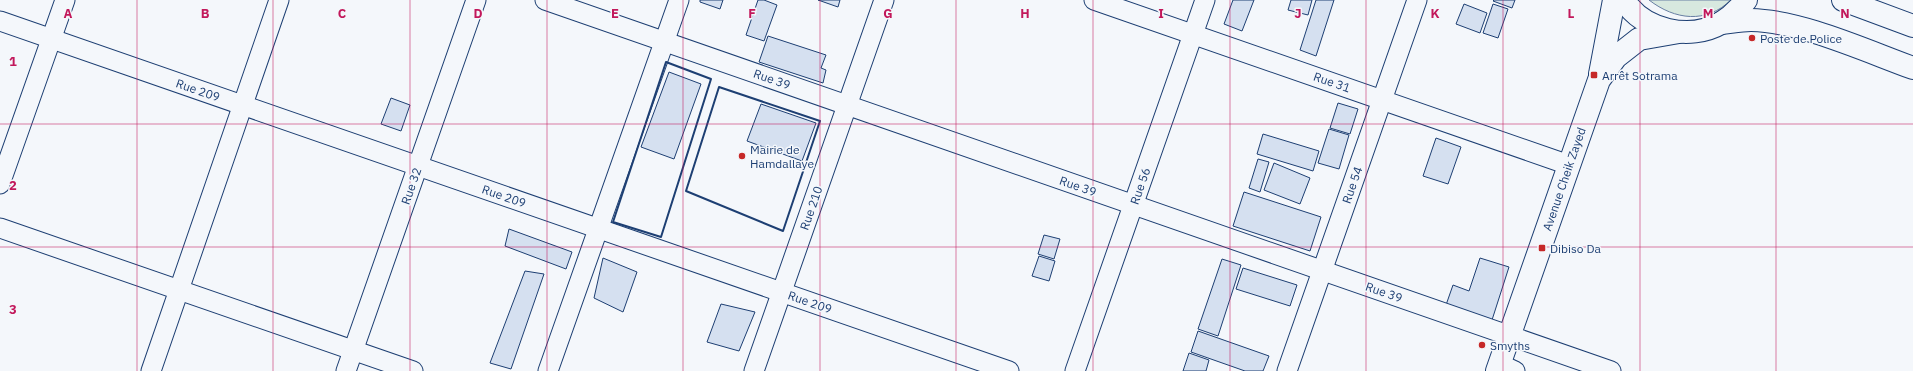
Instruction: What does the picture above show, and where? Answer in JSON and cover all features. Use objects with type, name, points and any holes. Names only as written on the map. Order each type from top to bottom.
[{"type":"main road","points":[[1599,80],[1614,0]]},
{"type":"main road","points":[[1624,0],[1641,18],[1659,28],[1679,32],[1700,31],[1721,24],[1751,20],[1777,22],[1808,30],[1913,68]]},
{"type":"main road","points":[[1721,24],[1738,10],[1746,0]]},
{"type":"main road","points":[[1843,0],[1913,26]]},
{"type":"main road","name":"Avenue Cheik Zayed","points":[[1504,369],[1509,336],[1599,80],[1616,57],[1639,39],[1679,32]]},
{"type":"street","points":[[0,184],[65,0]]},
{"type":"street","points":[[151,371],[280,0]]},
{"type":"street","name":"Rue 32","points":[[346,371],[476,0]]},
{"type":"street","name":"Rue 39","points":[[545,0],[1611,371]]},
{"type":"street","points":[[548,371],[679,0]]},
{"type":"street","name":"Rue 210","points":[[754,371],[884,0]]},
{"type":"street","name":"Rue 31","points":[[1094,0],[1569,165]]},
{"type":"street","name":"Rue 56","points":[[1075,371],[1205,0]]},
{"type":"street","name":"Rue 54","points":[[1287,371],[1417,0]]},
{"type":"street","name":"Rue 209","points":[[0,20],[1009,371]]},
{"type":"street","points":[[0,228],[413,371]]},
{"type":"shaded area","points":[[1649,0],[1731,0],[1721,8],[1711,13],[1701,16],[1690,16],[1669,12]]},
{"type":"building","points":[[700,0],[723,0],[720,9],[700,2]]},
{"type":"building","points":[[758,0],[764,0],[777,5],[764,41],[746,35]]},
{"type":"building","points":[[818,0],[840,0],[838,7]]},
{"type":"building","points":[[1233,0],[1254,0],[1242,31],[1224,24]]},
{"type":"building","points":[[1291,0],[1312,0],[1308,15],[1288,10]]},
{"type":"building","points":[[1316,0],[1334,0],[1316,56],[1300,50]]},
{"type":"building","points":[[1515,0],[1512,8],[1493,1]]},
{"type":"building","points":[[1464,4],[1487,13],[1480,33],[1456,24]]},
{"type":"building","points":[[1493,4],[1508,9],[1498,38],[1483,33]]},
{"type":"building","points":[[768,36],[826,55],[821,68],[826,70],[823,83],[759,62]]},
{"type":"building","points":[[669,72],[701,84],[674,159],[641,147]]},
{"type":"building","points":[[391,98],[410,105],[401,131],[381,124]]},
{"type":"building","points":[[1338,103],[1358,109],[1350,134],[1330,128]]},
{"type":"building","points":[[761,104],[816,123],[802,161],[747,141]]},
{"type":"building","points":[[1329,129],[1349,135],[1339,169],[1318,163]]},
{"type":"building","points":[[1263,134],[1319,151],[1313,171],[1257,154]]},
{"type":"building","points":[[1436,138],[1461,147],[1448,184],[1423,176]]},
{"type":"building","points":[[1258,159],[1269,162],[1260,192],[1249,188]]},
{"type":"building","points":[[1274,163],[1310,178],[1300,204],[1264,190]]},
{"type":"building","points":[[1244,192],[1321,217],[1310,251],[1233,226]]},
{"type":"building","points":[[509,229],[572,252],[566,269],[505,246]]},
{"type":"building","points":[[1044,235],[1060,239],[1054,259],[1038,254]]},
{"type":"building","points":[[1039,256],[1055,261],[1049,281],[1032,276]]},
{"type":"building","points":[[603,258],[637,272],[623,312],[594,298]]},
{"type":"building","points":[[1480,258],[1509,267],[1492,320],[1446,305],[1453,285],[1469,291]]},
{"type":"building","points":[[1222,259],[1241,265],[1218,336],[1198,329]]},
{"type":"building","points":[[1243,268],[1297,285],[1290,306],[1236,289]]},
{"type":"building","points":[[525,271],[544,274],[511,369],[490,363]]},
{"type":"building","points":[[721,304],[755,312],[739,351],[707,342]]},
{"type":"building","points":[[1198,331],[1269,356],[1263,371],[1245,371],[1191,352]]},
{"type":"building","points":[[1189,353],[1209,360],[1206,371],[1183,371]]},
{"type":"wall","points":[[666,62],[711,79],[661,237],[613,222],[666,62]]},
{"type":"wall","points":[[719,87],[820,121],[783,231],[686,191],[719,87]]},
{"type":"place","name":"Poste de Police","points":[[1752,38]]},
{"type":"place","name":"Arrêt Sotrama","points":[[1594,75]]},
{"type":"place","name":"Mairie de Hamdallaye","points":[[742,156]]},
{"type":"place","name":"Dibiso Da","points":[[1542,248]]},
{"type":"place","name":"Smyths","points":[[1482,345]]}]
